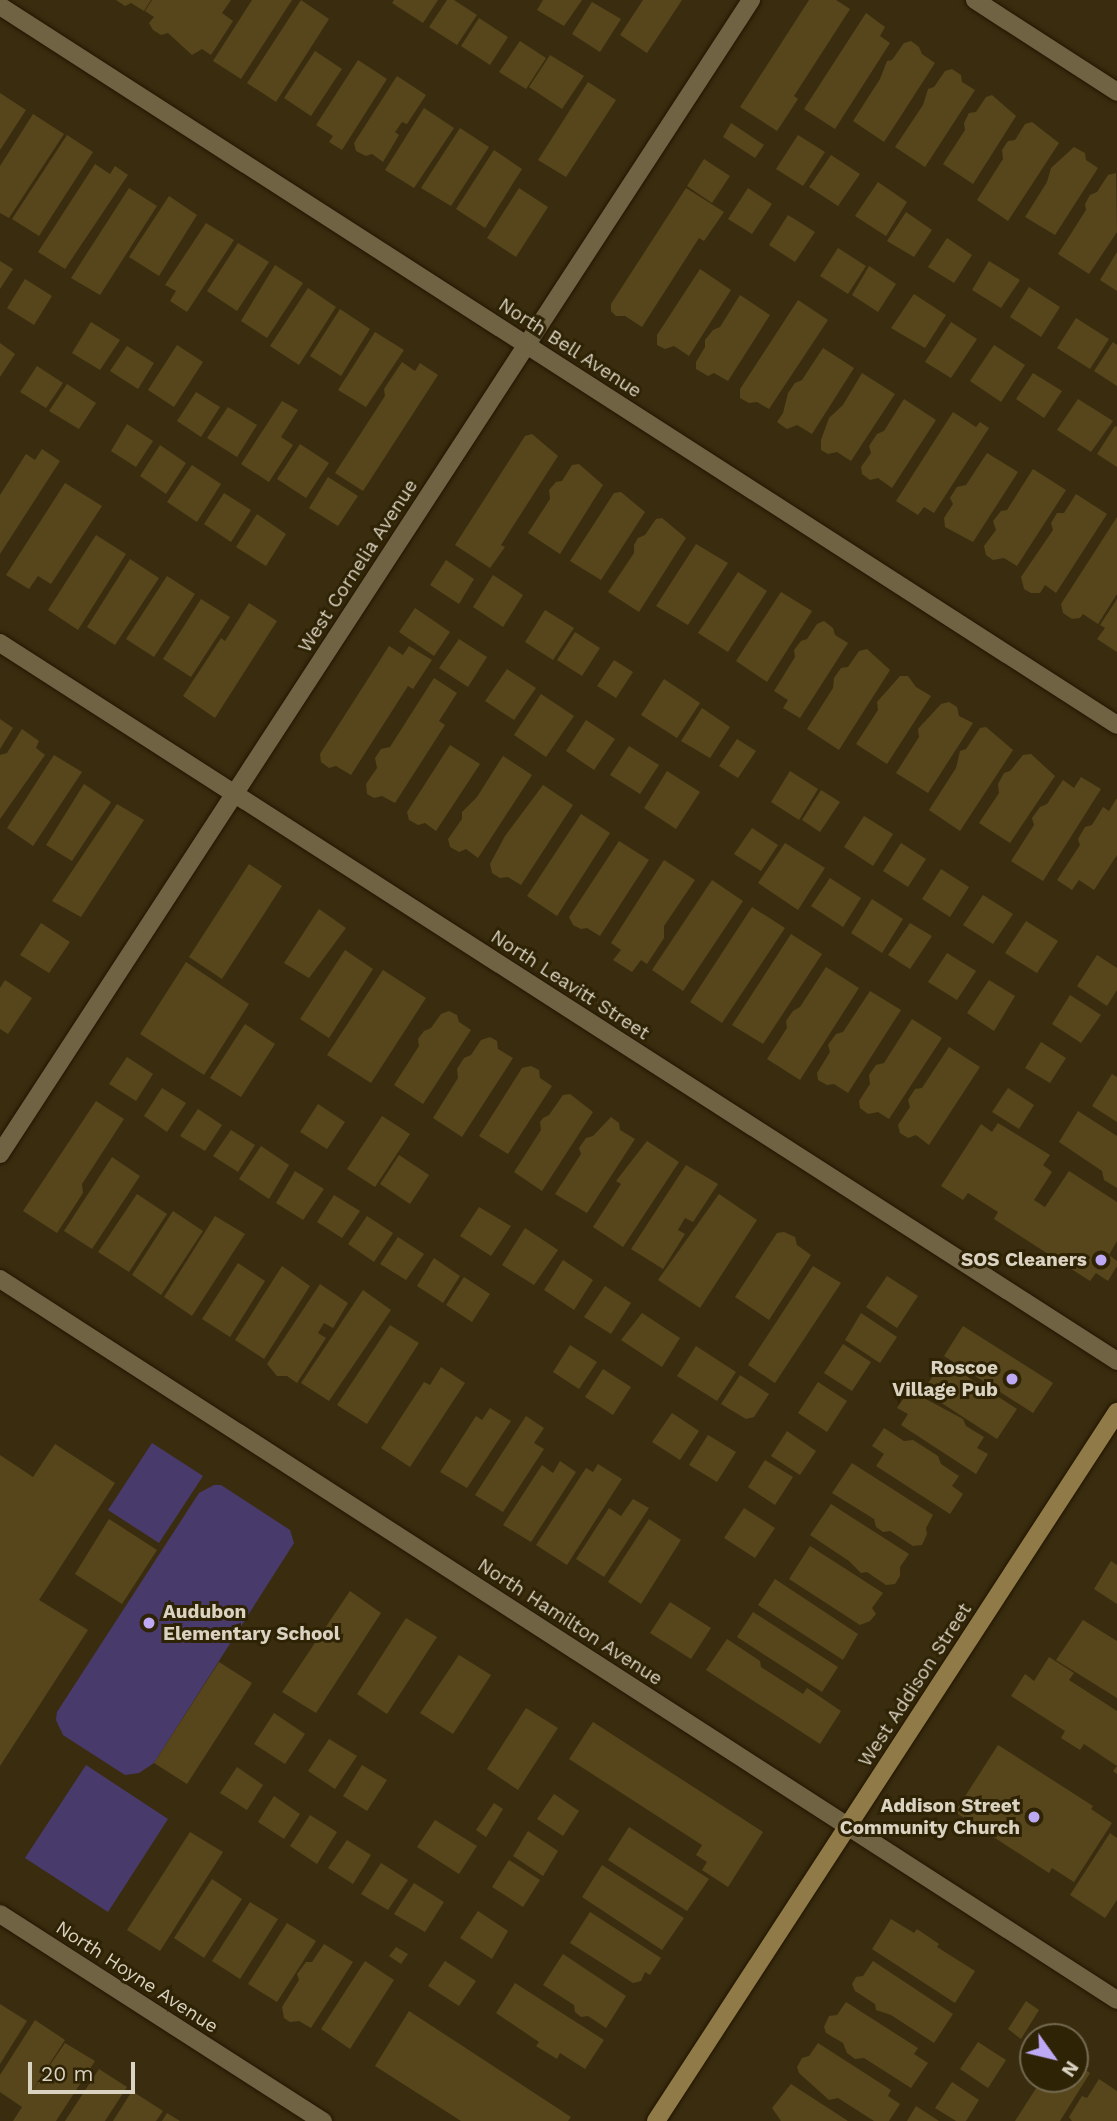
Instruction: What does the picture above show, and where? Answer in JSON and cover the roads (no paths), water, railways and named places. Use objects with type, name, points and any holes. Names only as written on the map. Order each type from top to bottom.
[{"type":"street","name":"West Cornelia Avenue","points":[[0,1154],[751,0]]},
{"type":"street","points":[[975,0],[1117,92]]},
{"type":"street","name":"North Bell Avenue","points":[[0,6],[1117,725]]},
{"type":"street","name":"North Leavitt Street","points":[[0,643],[1117,1361]]},
{"type":"street","name":"North Hamilton Avenue","points":[[0,1279],[1117,2000]]},
{"type":"street","name":"West Addison Street","points":[[656,2121],[1117,1412]]},
{"type":"street","name":"North Hoyne Avenue","points":[[0,1914],[323,2121]]},
{"type":"place","name":"SOS Cleaners","points":[[1101,1260]]},
{"type":"place","name":"Roscoe Village Pub","points":[[1012,1379]]},
{"type":"place","name":"Audubon Elementary School","points":[[149,1623]]},
{"type":"place","name":"Addison Street Community Church","points":[[1034,1817]]}]
